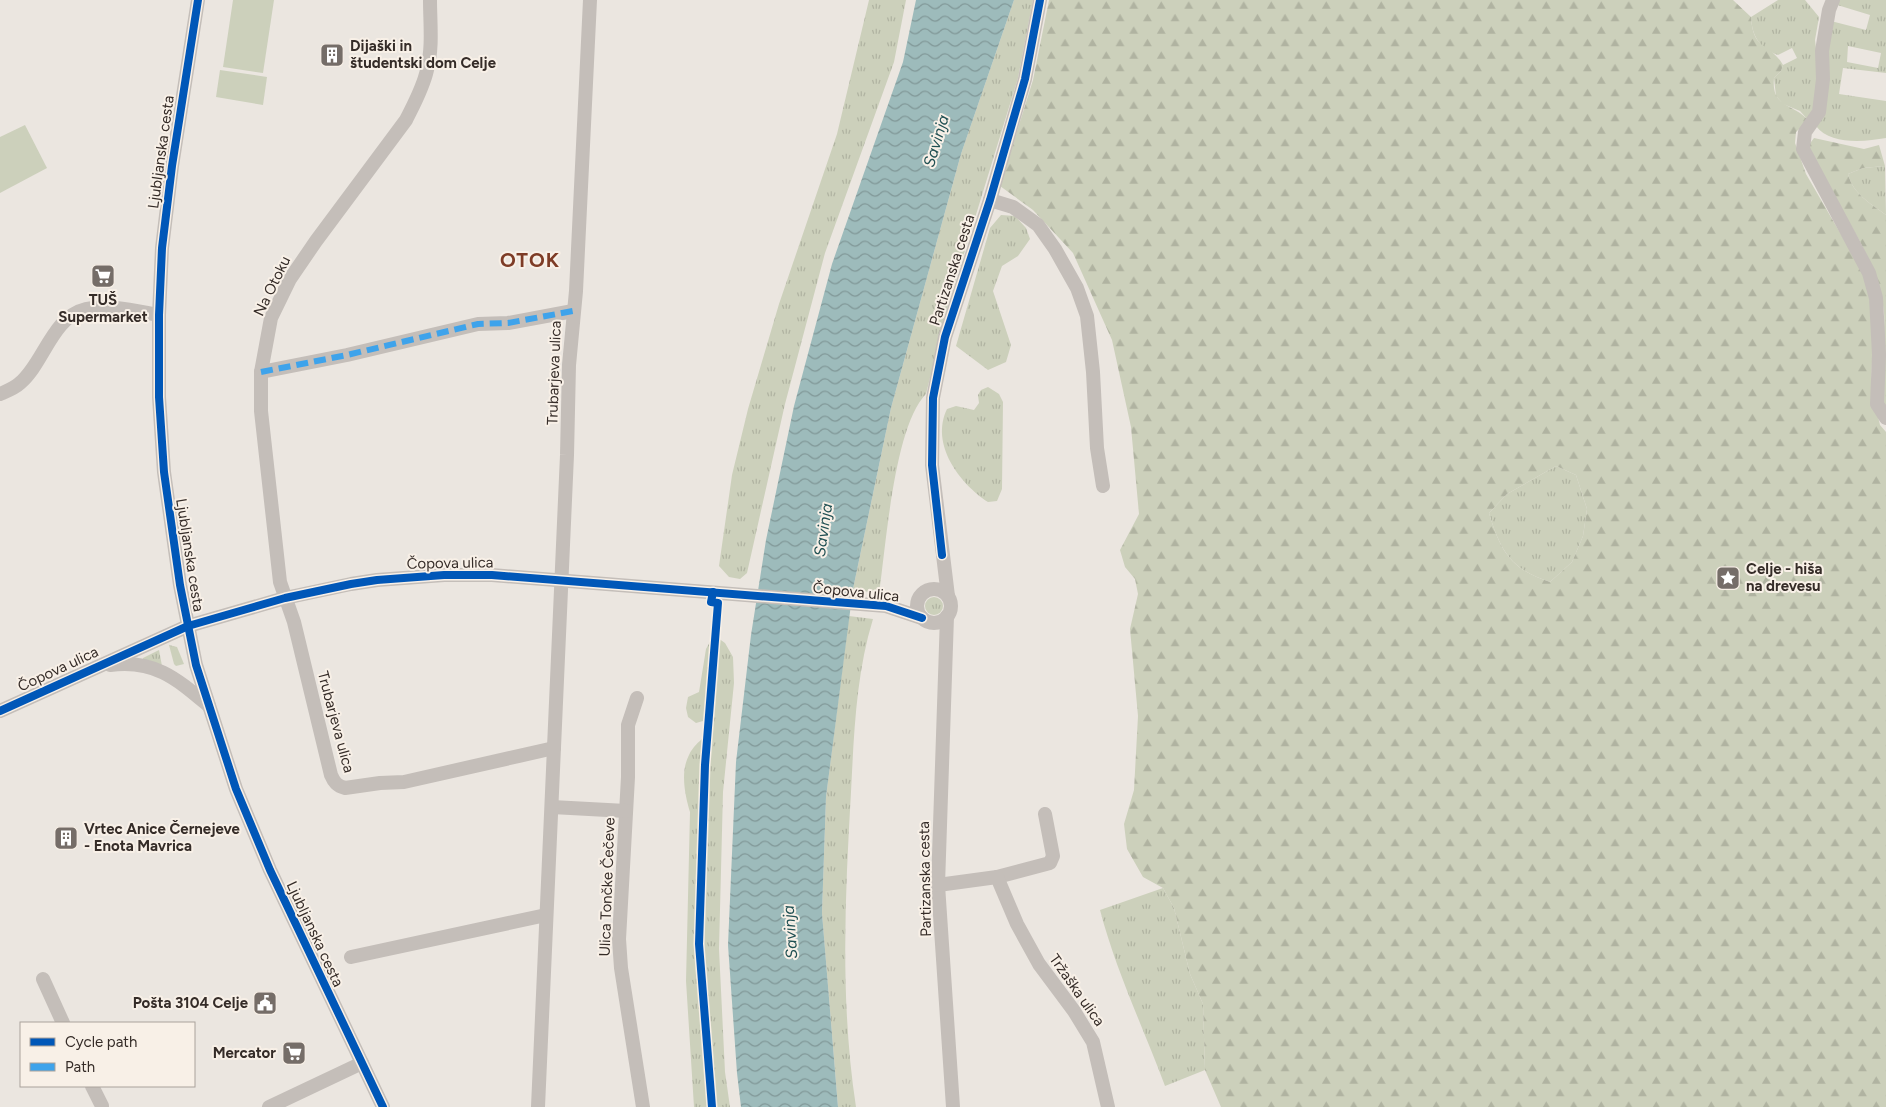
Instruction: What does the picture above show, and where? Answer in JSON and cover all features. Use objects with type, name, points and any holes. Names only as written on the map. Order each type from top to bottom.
[{"type":"street","name":"Ljubljanska cesta","points":[[198,0],[172,166],[162,248],[158,315],[159,397],[164,472],[188,626],[209,706],[236,789],[270,870],[383,1107]]},
{"type":"street","name":"Na Otoku","points":[[285,598],[280,582],[261,411],[261,372],[271,318],[290,280],[316,241],[406,120],[417,99],[427,70],[431,41],[430,0]]},
{"type":"street","name":"Trubarjeva ulica","points":[[538,1107],[573,311],[590,0]]},
{"type":"street","name":"Partizanska cesta","points":[[930,589],[942,555],[932,465],[933,398],[945,337],[990,200],[1025,79],[1040,0]]},
{"type":"street","points":[[1834,0],[1829,10],[1822,51],[1823,79],[1819,112],[1805,132],[1803,149],[1869,273],[1876,298],[1877,404],[1886,418]]},
{"type":"street","points":[[990,200],[1013,207],[1038,225],[1055,249],[1077,288],[1087,316],[1093,372],[1097,448],[1103,486]]},
{"type":"street","points":[[0,394],[20,383],[60,327],[70,317],[84,310],[100,308],[158,315]]},
{"type":"street","points":[[261,372],[346,355],[478,324],[508,324],[573,311]]},
{"type":"street","points":[[927,620],[943,620],[947,616],[951,605],[942,555]]},
{"type":"street","name":"Čopova ulica","points":[[0,711],[188,626],[285,598],[351,584],[427,576],[492,575],[880,606],[927,620]]},
{"type":"street","points":[[930,589],[940,590],[948,596]]},
{"type":"street","name":"Čopova ulica","points":[[927,620],[918,608],[919,598],[930,589]]},
{"type":"street","name":"Trubarjeva ulica","points":[[285,598],[294,622],[331,775],[339,787],[404,782],[554,748]]},
{"type":"street","points":[[880,606],[919,598]]},
{"type":"street","name":"Partizanska cesta","points":[[947,616],[938,885],[953,1107]]},
{"type":"street","points":[[927,620],[945,649]]},
{"type":"street","points":[[97,666],[125,663],[147,666],[168,673],[209,706]]},
{"type":"street","name":"Ulica Tončke Čečeve","points":[[637,698],[628,725],[626,811],[619,939],[621,968],[643,1107]]},
{"type":"street","points":[[552,807],[626,811]]},
{"type":"street","points":[[938,885],[997,877],[1050,862],[1053,856],[1045,814]]},
{"type":"street","name":"Tržaška ulica","points":[[997,877],[1017,924],[1038,964],[1074,1012],[1093,1042],[1108,1107]]},
{"type":"street","points":[[351,957],[546,915]]},
{"type":"street","points":[[42,979],[63,1022]]},
{"type":"street","points":[[270,1107],[362,1063]]},
{"type":"street","points":[[92,1087],[102,1106]]},
{"type":"green space","points":[[233,0],[274,0],[263,73],[223,67]]},
{"type":"green space","points":[[869,0],[906,0],[894,62],[825,253],[785,404],[747,573],[740,579],[729,577],[719,566],[732,475],[748,409],[779,304],[837,134]]},
{"type":"green space","points":[[1014,0],[1033,0],[1018,78],[947,309],[926,394],[915,410],[906,432],[893,488],[879,594],[853,589],[891,408],[961,154]]},
{"type":"green space","points":[[1049,0],[1733,0],[1751,17],[1752,28],[1759,42],[1773,53],[1783,65],[1781,71],[1774,78],[1776,95],[1784,104],[1808,120],[1796,132],[1795,143],[1806,174],[1868,281],[1873,335],[1871,388],[1880,425],[1886,432],[1886,1107],[1221,1107],[1205,1070],[1203,1004],[1190,974],[1174,908],[1163,888],[1143,877],[1127,849],[1124,824],[1134,790],[1138,716],[1130,629],[1138,594],[1135,579],[1125,567],[1120,550],[1139,514],[1131,427],[1112,340],[1073,253],[1033,210],[1000,186],[1033,80]],"holes":[[[1556,466],[1576,475],[1587,509],[1583,536],[1572,562],[1550,582],[1516,565],[1503,548],[1489,513],[1507,494]]]},
{"type":"green space","points":[[1778,0],[1805,0],[1819,17],[1815,40],[1817,57],[1816,102],[1808,120],[1800,111],[1783,104],[1776,96],[1774,78],[1781,71],[1783,65],[1797,58],[1792,48],[1778,55],[1771,52],[1761,45],[1753,30],[1751,17]]},
{"type":"green space","points":[[1835,0],[1886,0],[1886,73],[1843,68],[1839,94],[1886,101],[1886,138],[1848,141],[1830,136],[1816,126],[1827,20],[1866,30],[1870,15],[1834,4]],"holes":[[[1848,46],[1881,53],[1878,68],[1847,62]]]},
{"type":"green space","points":[[220,70],[267,77],[263,105],[216,97]]},
{"type":"green space","points":[[25,125],[47,168],[0,193],[0,137]]},
{"type":"green space","points":[[1814,138],[1864,149],[1879,145],[1885,166],[1863,168],[1848,174],[1858,193],[1886,215],[1886,408],[1881,389],[1884,323],[1882,297],[1865,251],[1808,146]]},
{"type":"green space","points":[[1885,166],[1886,215],[1858,193],[1848,174],[1863,168]]},
{"type":"green space","points":[[1001,215],[1015,216],[1026,228],[1030,239],[1018,256],[1002,266],[993,291],[1011,345],[1006,362],[988,370],[956,346],[990,228]]},
{"type":"green space","points":[[988,387],[999,394],[1003,402],[1002,489],[997,501],[988,502],[977,494],[958,473],[950,461],[942,436],[943,422],[947,409],[956,406],[974,410],[979,403],[978,395],[981,390]]},
{"type":"green space","points":[[1556,466],[1576,475],[1587,509],[1583,536],[1572,562],[1550,582],[1516,565],[1503,548],[1489,513],[1507,494]]},
{"type":"green space","points":[[930,597],[938,597],[943,602],[941,613],[930,615],[925,610],[925,602]]},
{"type":"green space","points":[[849,616],[873,619],[859,683],[853,748],[847,870],[846,989],[851,1068],[856,1107],[838,1107],[822,913],[826,797]]},
{"type":"green space","points":[[718,638],[725,643],[733,657],[734,683],[723,792],[719,949],[725,1072],[730,1107],[694,1107],[686,981],[690,812],[684,776],[689,755],[709,730],[712,717],[706,712],[703,721],[696,723],[688,717],[686,708],[688,697],[699,692],[706,649],[711,640]]},
{"type":"green space","points":[[169,645],[177,647],[184,664],[176,666],[174,664]]},
{"type":"green space","points":[[159,650],[162,666],[143,661],[143,658]]},
{"type":"green space","points":[[1163,888],[1174,908],[1190,974],[1203,1004],[1205,1070],[1165,1086],[1122,977],[1100,910]]},
{"type":"water","name":"Savinja","points":[[916,0],[1014,0],[961,154],[891,408],[853,589],[826,797],[822,913],[838,1107],[741,1107],[728,945],[736,762],[751,635],[766,540],[794,406],[832,264],[903,62]]},
{"type":"marked path","points":[[261,372],[347,355],[478,324],[508,323],[573,311]]},
{"type":"cycle path","points":[[198,0],[172,166],[162,248],[159,315],[159,397],[164,472],[180,585],[196,665],[236,789],[270,870],[383,1107]]},
{"type":"cycle path","points":[[942,555],[932,465],[933,398],[945,337],[990,200],[1025,79],[1040,0]]},
{"type":"cycle path","points":[[0,711],[188,626],[285,598],[377,580],[444,575],[492,575],[886,606],[922,618]]},
{"type":"cycle path","points":[[712,1107],[699,944],[705,765],[718,603],[711,602],[713,592]]},
{"type":"place","name":"Dijaški in študentski dom Celje","points":[[332,55]]},
{"type":"place","name":"TUŠ Supermarket","points":[[103,276]]},
{"type":"place","name":"Celje - hiša na drevesu","points":[[1728,578]]},
{"type":"place","name":"Vrtec Anice Černejeve - Enota Mavrica","points":[[66,838]]},
{"type":"place","name":"Pošta 3104 Celje","points":[[265,1003]]},
{"type":"place","name":"Mercator","points":[[294,1053]]},
{"type":"district","name":"OTOK","points":[[530,260]]}]
